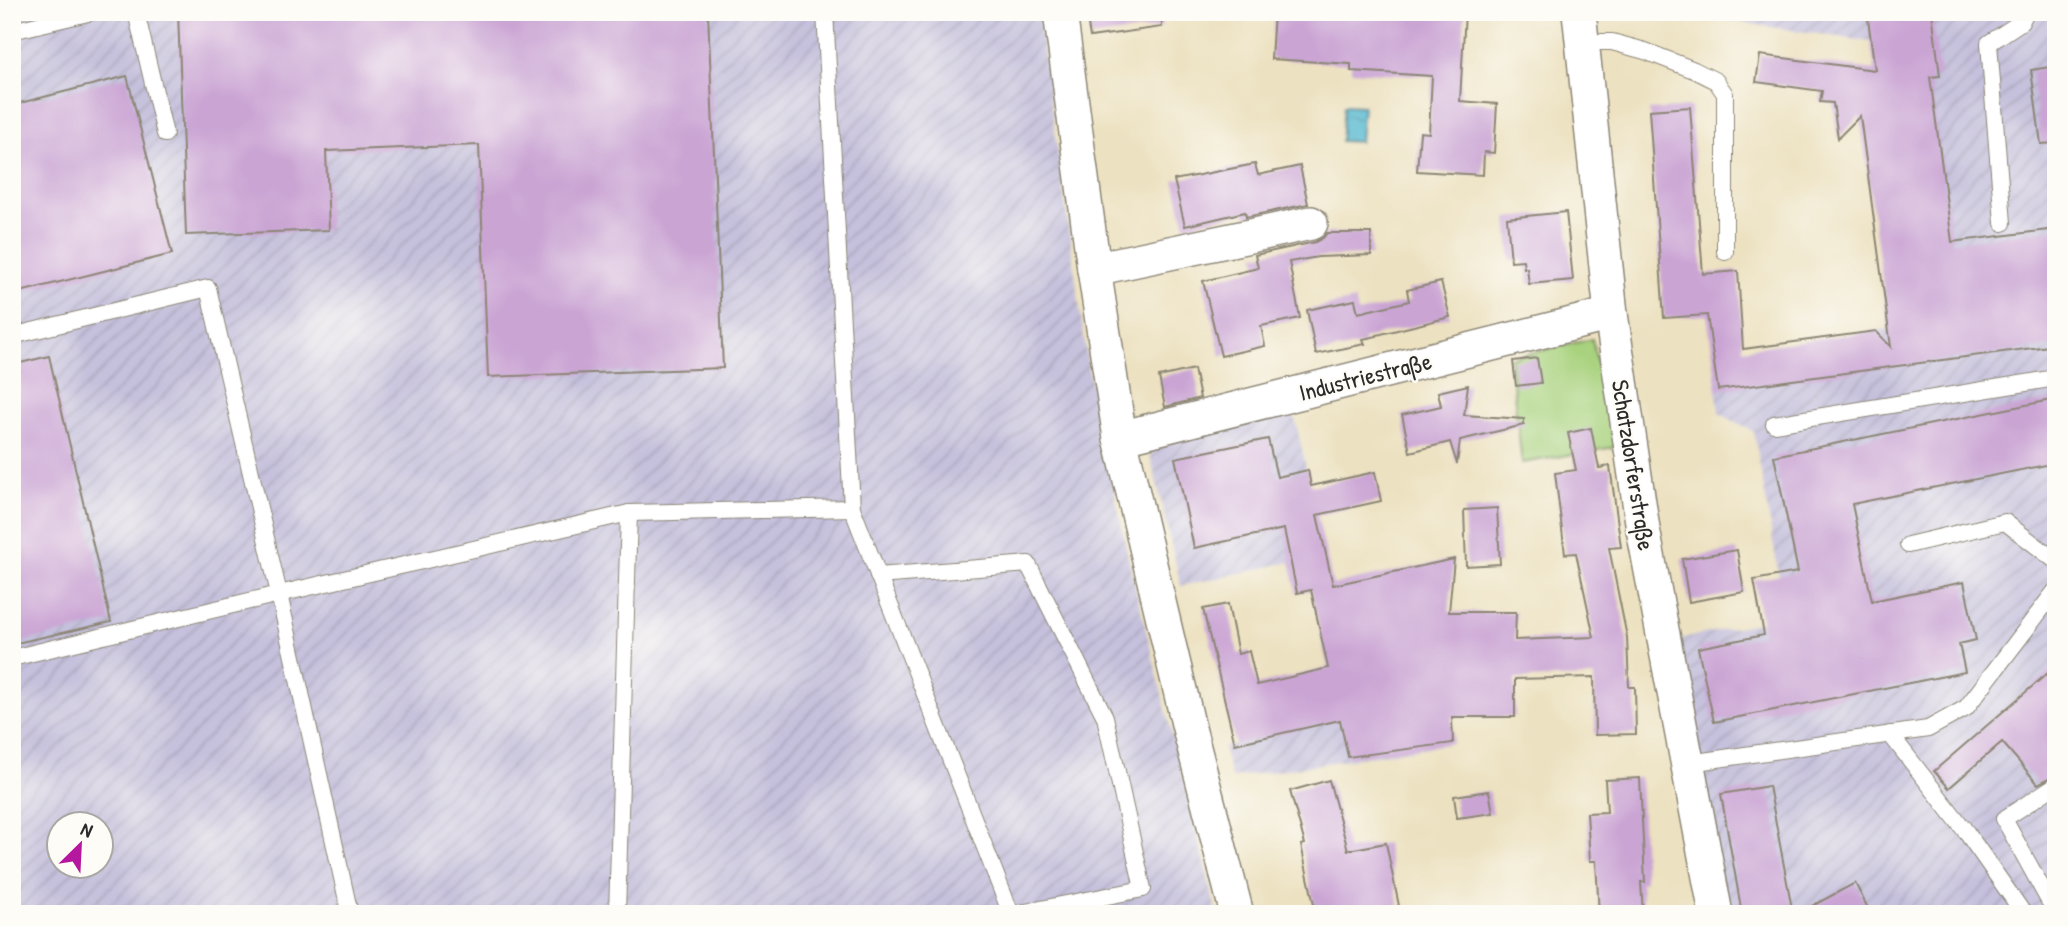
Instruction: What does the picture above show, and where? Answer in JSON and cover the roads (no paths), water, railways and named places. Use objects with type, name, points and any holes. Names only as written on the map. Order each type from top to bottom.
[{"type":"street","points":[[1060,12],[1094,269],[1120,438],[1189,728],[1237,914]]},
{"type":"street","name":"Schatzdorferstraße","points":[[1580,27],[1611,314],[1643,529],[1716,914]]},
{"type":"street","points":[[1094,269],[1311,223]]},
{"type":"street","name":"Industriestraße","points":[[1120,438],[1611,314]]},
{"type":"lane","points":[[12,32],[92,12]]},
{"type":"lane","points":[[136,12],[164,134]]},
{"type":"lane","points":[[825,12],[852,508],[878,576],[1013,914],[1143,889],[1105,717],[1028,564],[878,576]]},
{"type":"lane","points":[[2003,223],[1989,43],[2021,22],[2026,12]]},
{"type":"lane","points":[[1580,27],[1612,42],[1694,69],[1716,80],[1725,94],[1725,253]]},
{"type":"lane","points":[[12,335],[208,288],[351,914]]},
{"type":"lane","points":[[1774,424],[2056,378]]},
{"type":"lane","points":[[12,658],[629,513],[852,508]]},
{"type":"lane","points":[[617,914],[629,513]]},
{"type":"lane","points":[[1908,545],[2005,522],[2056,561]]},
{"type":"lane","points":[[1689,764],[1928,729],[1966,708],[2056,590]]},
{"type":"lane","points":[[1890,734],[1967,833],[2024,914]]},
{"type":"lane","points":[[2056,785],[2004,819],[2049,901],[2056,901]]},
{"type":"water","points":[[1344,105],[1363,106],[1360,142],[1341,141]]}]
